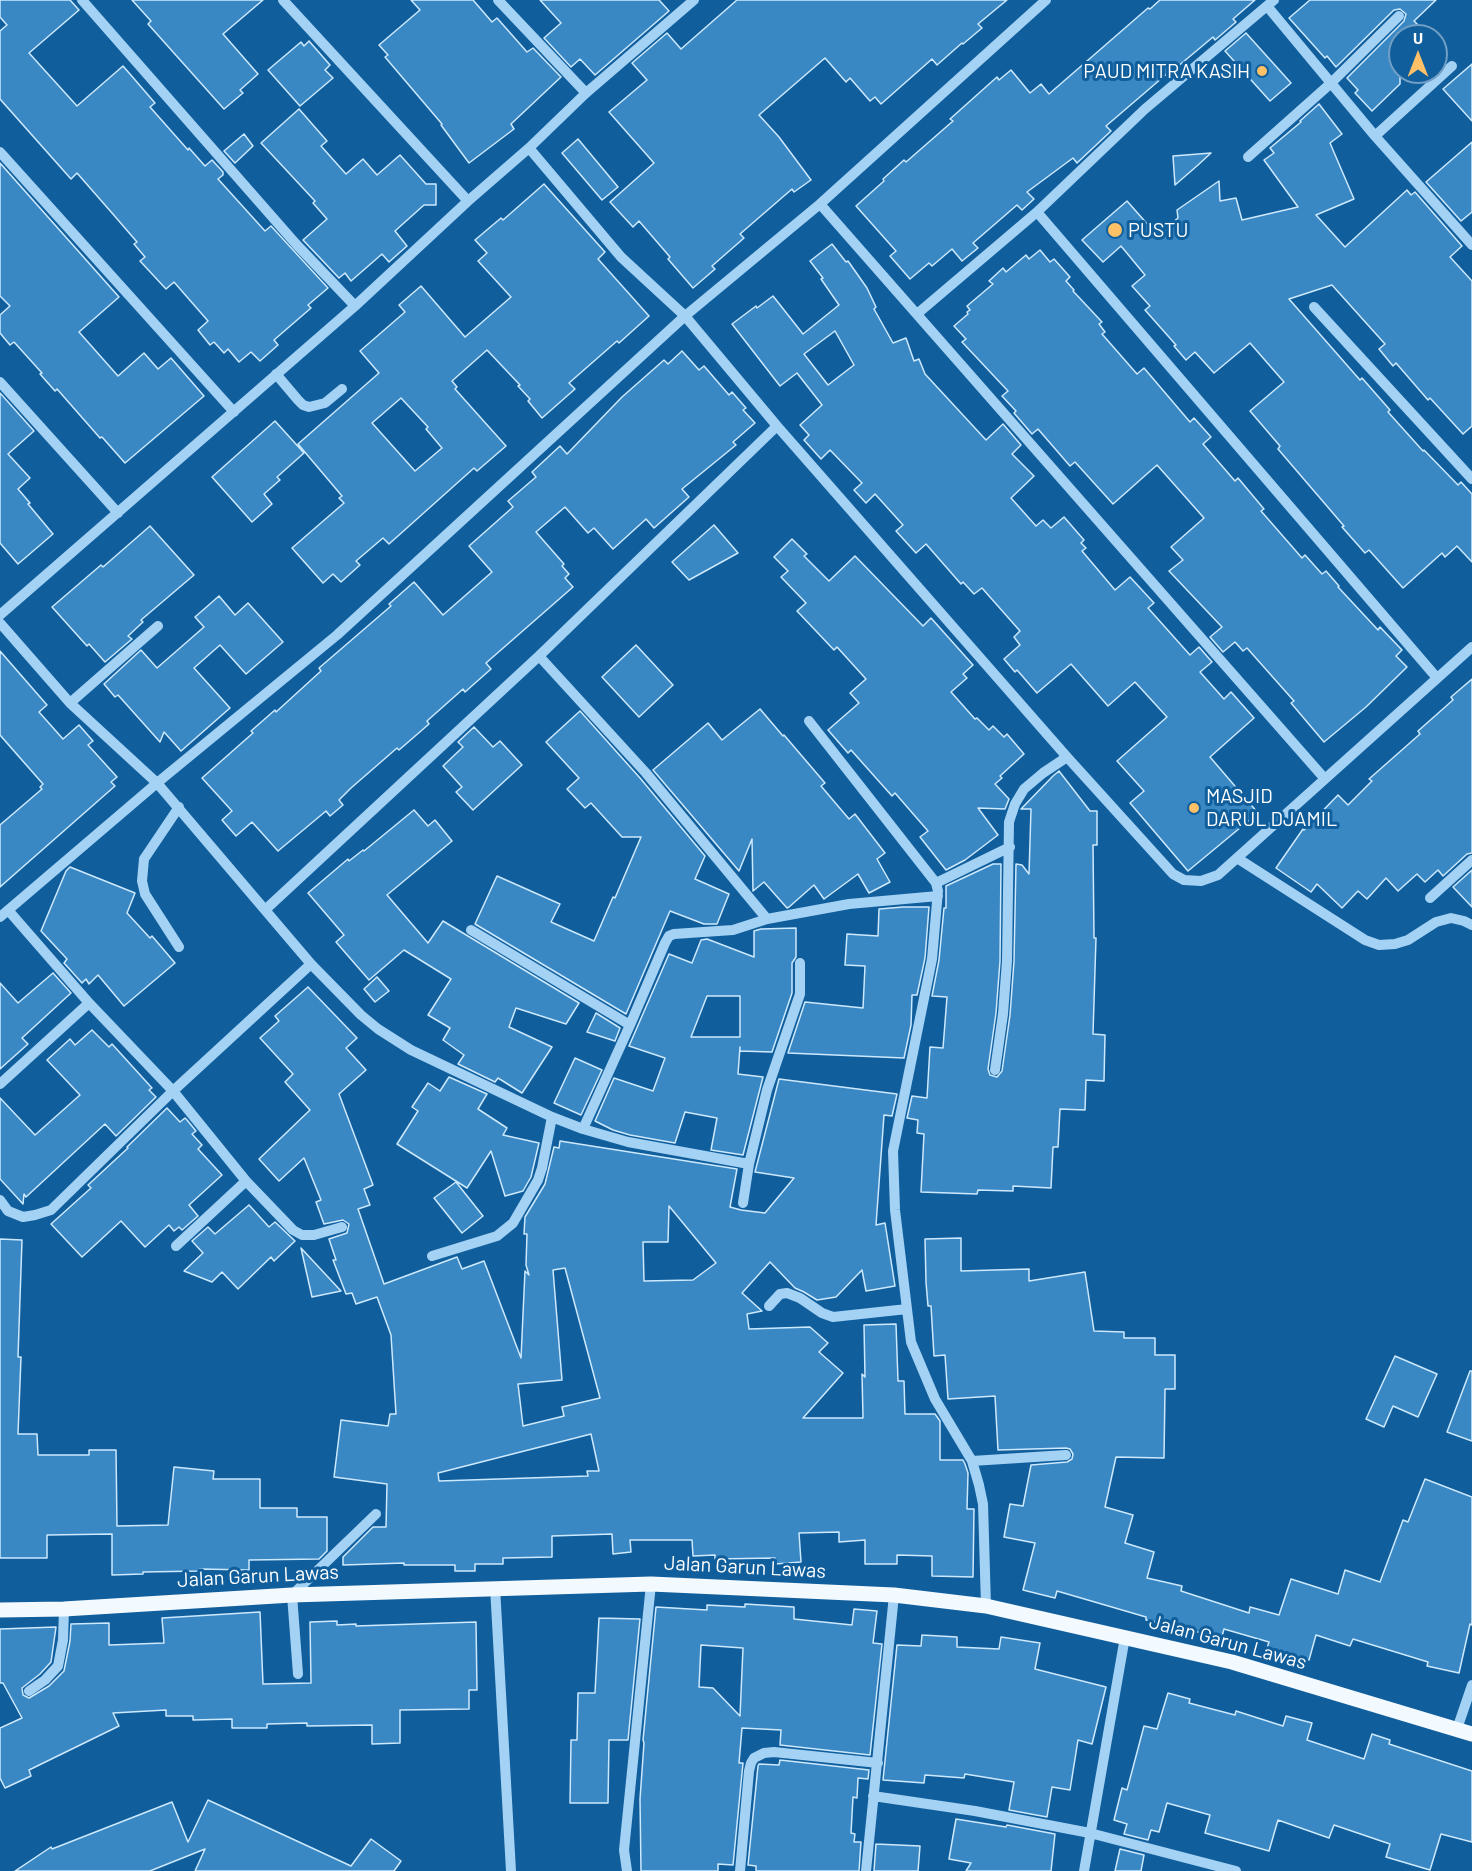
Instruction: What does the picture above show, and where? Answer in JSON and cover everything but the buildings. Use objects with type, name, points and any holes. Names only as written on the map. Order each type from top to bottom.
[{"type":"main road","name":"Jalan Garun Lawas","points":[[0,1610],[64,1609],[292,1595],[651,1584],[894,1595],[986,1606],[1232,1662],[1472,1734]]},
{"type":"street","points":[[82,0],[296,244],[355,306]]},
{"type":"street","points":[[283,0],[468,201]]},
{"type":"street","points":[[498,0],[586,93]]},
{"type":"street","points":[[0,615],[355,306],[586,93],[694,0]]},
{"type":"street","points":[[342,1227],[307,1236],[297,1233],[246,1182],[173,1091],[4,914],[157,783],[337,635],[685,316],[819,204],[1046,0]]},
{"type":"street","points":[[917,314],[1037,212],[1145,109],[1271,3],[1330,84],[1471,242]]},
{"type":"street","points":[[1248,158],[1330,84],[1399,16]]},
{"type":"street","points":[[1375,136],[1452,66]]},
{"type":"street","points":[[529,148],[621,257],[685,316],[777,426],[1067,757],[1173,874],[1184,880],[1201,881],[1218,875],[1472,647]]},
{"type":"street","points":[[0,152],[234,412]]},
{"type":"street","points":[[819,204],[1325,779]]},
{"type":"street","points":[[1037,212],[1437,678]]},
{"type":"street","points":[[1314,307],[1472,479]]},
{"type":"street","points":[[276,374],[298,400],[309,407],[325,403],[342,390]]},
{"type":"street","points":[[0,382],[118,513]]},
{"type":"street","points":[[265,910],[539,656],[777,426]]},
{"type":"street","points":[[0,623],[70,703],[157,783],[179,807],[311,964],[361,1015],[394,1041],[552,1117],[583,1129],[628,1142],[749,1164]]},
{"type":"street","points":[[70,703],[158,626]]},
{"type":"street","points":[[539,656],[646,773],[767,919]]},
{"type":"street","points":[[809,721],[936,884],[938,896],[932,959],[893,1150],[895,1210],[911,1342],[935,1399],[972,1461],[979,1485],[983,1504],[986,1606]]},
{"type":"street","points":[[995,1070],[1003,1014],[1007,961],[1010,822],[1015,804],[1024,789],[1067,757]]},
{"type":"street","points":[[179,807],[144,859],[142,881],[145,894],[179,947]]},
{"type":"street","points":[[936,884],[1010,847]]},
{"type":"street","points":[[1237,858],[1365,940],[1379,945],[1408,940],[1436,922],[1451,918],[1472,925]]},
{"type":"street","points":[[1430,898],[1472,860]]},
{"type":"street","points":[[583,1129],[669,936],[683,932],[733,930],[767,919],[849,904],[938,896]]},
{"type":"street","points":[[471,930],[630,1025]]},
{"type":"street","points":[[743,1203],[749,1164],[767,1090],[800,993],[800,963]]},
{"type":"street","points":[[0,1200],[8,1211],[23,1217],[51,1210],[173,1091],[311,964]]},
{"type":"street","points":[[0,1084],[89,1003]]},
{"type":"street","points":[[432,1256],[497,1236],[513,1223],[542,1168],[552,1117]]},
{"type":"street","points":[[176,1246],[246,1182]]},
{"type":"street","points":[[769,1306],[780,1294],[787,1293],[833,1317],[907,1309]]},
{"type":"street","points":[[972,1461],[1066,1455]]},
{"type":"street","points":[[298,1674],[292,1595],[376,1515]]},
{"type":"street","points":[[627,1871],[624,1850],[651,1584]]},
{"type":"street","points":[[495,1587],[512,1871]]},
{"type":"street","points":[[866,1871],[894,1595]]},
{"type":"street","points":[[29,1691],[45,1680],[58,1666],[63,1640],[64,1609]]},
{"type":"street","points":[[1084,1871],[1125,1637]]},
{"type":"street","points":[[1456,1729],[1472,1685]]},
{"type":"street","points":[[740,1871],[749,1768],[754,1758],[764,1753],[774,1752],[878,1762]]},
{"type":"street","points":[[873,1796],[975,1811],[1090,1833],[1236,1871]]},
{"type":"place","name":"PAUD MITRA KASIH","points":[[1262,71]]},
{"type":"place","name":"PUSTU","points":[[1115,230]]},
{"type":"place","name":"MASJID DARUL DJAMIL","points":[[1194,808]]}]
